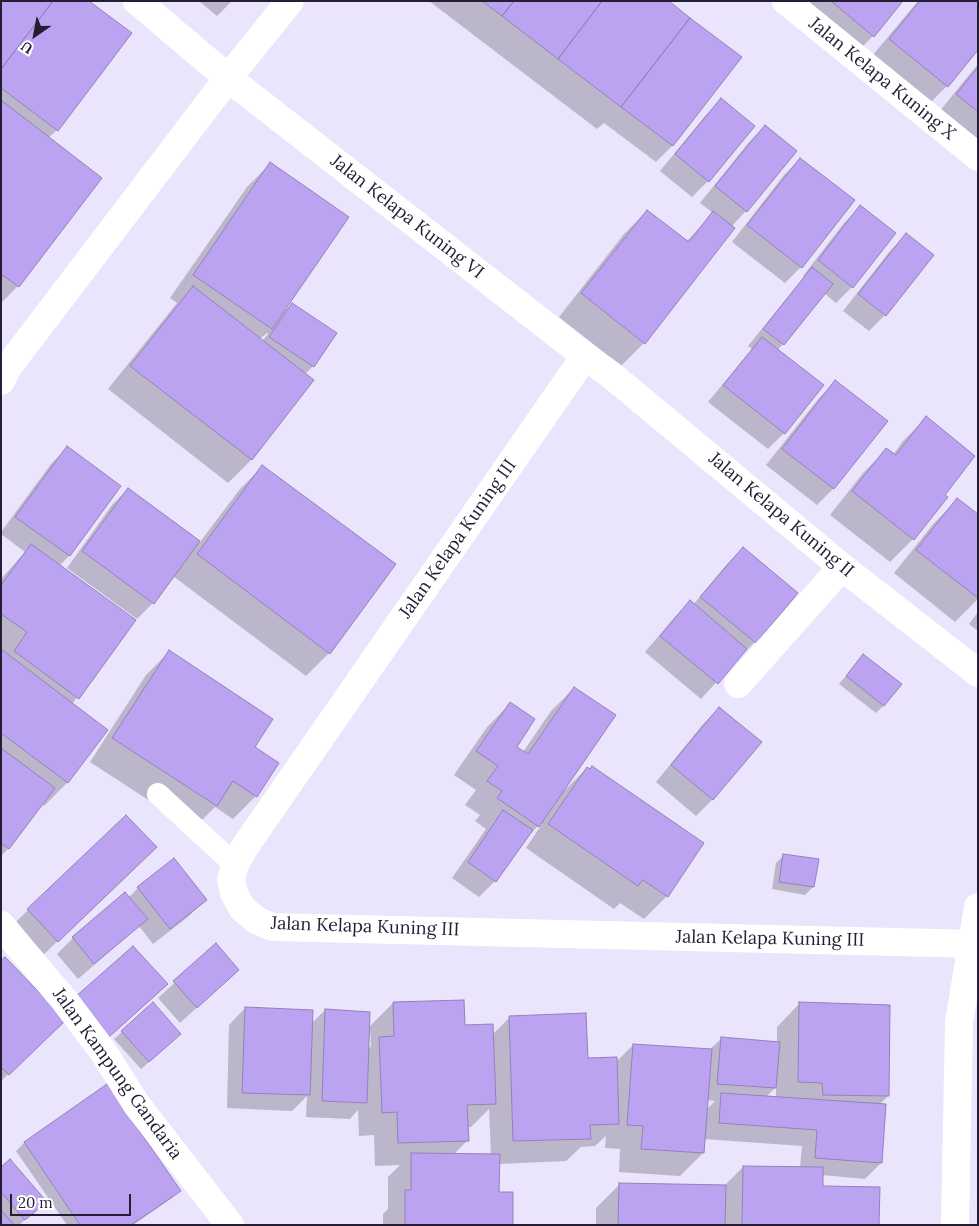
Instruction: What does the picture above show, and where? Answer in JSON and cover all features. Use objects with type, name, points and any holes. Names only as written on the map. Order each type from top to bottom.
[{"type":"street","name":"Jalan Kelapa Kuning VI","points":[[138,1],[228,78],[585,356]]},
{"type":"street","points":[[4,370],[228,78],[290,1]]},
{"type":"street","name":"Jalan Kelapa Kuning X","points":[[786,1],[978,157]]},
{"type":"street","name":"Jalan Kelapa Kuning II","points":[[585,356],[611,374],[842,567],[978,673]]},
{"type":"street","name":"Jalan Kelapa Kuning III","points":[[585,356],[244,848],[235,865],[231,879],[234,894],[242,908],[256,920],[272,927],[975,944]]},
{"type":"street","points":[[738,684],[842,567]]},
{"type":"street","points":[[955,1225],[959,1022],[975,944],[978,907]]},
{"type":"street","name":"Jalan Kampung Gandaria","points":[[1,925],[66,1001],[102,1050],[137,1105],[230,1225]]},
{"type":"lane","points":[[158,794],[235,865]]},
{"type":"building","points":[[1,1],[53,1],[1,69]]},
{"type":"building","points":[[53,1],[89,1],[132,33],[58,131],[1,88],[1,69]]},
{"type":"building","points":[[482,1],[514,1],[502,16]]},
{"type":"building","points":[[514,1],[602,1],[558,59],[502,16]]},
{"type":"building","points":[[602,1],[669,1],[690,18],[621,107],[558,59]]},
{"type":"building","points":[[831,1],[903,1],[874,37]]},
{"type":"building","points":[[920,1],[978,1],[978,50],[948,87],[889,39]]},
{"type":"building","points":[[690,18],[742,57],[673,146],[621,107]]},
{"type":"building","points":[[978,67],[978,112],[956,94]]},
{"type":"building","points":[[721,98],[755,126],[709,182],[675,154]]},
{"type":"building","points":[[1,100],[102,178],[19,287],[1,274]]},
{"type":"building","points":[[765,125],[797,151],[747,212],[715,186]]},
{"type":"building","points":[[800,158],[855,200],[802,268],[747,225]]},
{"type":"building","points":[[270,162],[349,217],[272,329],[193,275]]},
{"type":"building","points":[[860,205],[896,233],[853,288],[818,260]]},
{"type":"building","points":[[647,210],[689,242],[713,211],[735,228],[645,344],[581,293]]},
{"type":"building","points":[[906,233],[934,255],[886,316],[858,294]]},
{"type":"building","points":[[812,267],[833,284],[784,345],[763,329]]},
{"type":"building","points":[[193,286],[314,380],[252,460],[130,366]]},
{"type":"building","points":[[292,303],[337,333],[314,367],[269,337]]},
{"type":"building","points":[[762,337],[824,385],[785,434],[723,385]]},
{"type":"building","points":[[835,380],[888,421],[834,489],[782,449]]},
{"type":"building","points":[[926,416],[975,456],[945,495],[948,497],[914,540],[852,491],[886,448],[896,455]]},
{"type":"building","points":[[67,446],[121,486],[70,556],[15,517]]},
{"type":"building","points":[[262,465],[396,564],[330,654],[197,554]]},
{"type":"building","points":[[128,488],[200,541],[154,604],[82,551]]},
{"type":"building","points":[[957,498],[978,514],[978,598],[916,550]]},
{"type":"building","points":[[31,544],[136,620],[79,699],[14,651],[27,632],[1,614],[1,585]]},
{"type":"building","points":[[743,547],[798,593],[756,643],[700,597]]},
{"type":"building","points":[[690,600],[747,649],[718,684],[660,636]]},
{"type":"building","points":[[1,649],[108,730],[68,783],[1,733]]},
{"type":"building","points":[[169,650],[273,719],[255,747],[279,763],[257,797],[233,781],[217,806],[112,738]]},
{"type":"building","points":[[863,654],[902,684],[884,706],[846,676]]},
{"type":"building","points":[[574,687],[616,715],[539,827],[497,798],[502,791],[487,781],[498,766],[476,751],[510,702],[535,719],[517,747],[528,754]]},
{"type":"building","points":[[719,707],[762,742],[713,800],[671,765]]},
{"type":"building","points":[[1,748],[55,788],[9,849],[1,843]]},
{"type":"building","points":[[592,766],[704,843],[668,897],[643,880],[638,886],[548,824],[587,767],[590,769]]},
{"type":"building","points":[[503,810],[533,830],[496,882],[468,862]]},
{"type":"building","points":[[126,815],[157,847],[58,942],[27,909]]},
{"type":"building","points":[[783,854],[819,859],[814,887],[779,882]]},
{"type":"building","points":[[174,858],[207,900],[170,929],[137,887]]},
{"type":"building","points":[[125,892],[148,919],[94,964],[72,937]]},
{"type":"building","points":[[216,943],[239,970],[197,1008],[173,981]]},
{"type":"building","points":[[133,946],[168,984],[109,1037],[74,998]]},
{"type":"building","points":[[5,957],[66,1020],[9,1075],[1,1067],[1,960]]},
{"type":"building","points":[[464,1000],[465,1025],[493,1024],[496,1104],[467,1105],[469,1141],[398,1143],[397,1112],[382,1113],[379,1037],[394,1036],[393,1002]]},
{"type":"building","points":[[153,1002],[181,1034],[149,1062],[121,1031]]},
{"type":"building","points":[[799,1002],[890,1005],[889,1096],[823,1095],[822,1083],[798,1082]]},
{"type":"building","points":[[245,1007],[313,1010],[310,1095],[242,1093]]},
{"type":"building","points":[[325,1009],[370,1012],[367,1103],[322,1101]]},
{"type":"building","points":[[586,1013],[588,1058],[617,1057],[619,1124],[590,1125],[591,1139],[513,1141],[509,1016]]},
{"type":"building","points":[[721,1037],[780,1042],[776,1088],[717,1084]]},
{"type":"building","points":[[633,1044],[712,1049],[704,1153],[641,1149],[643,1126],[627,1125]]},
{"type":"building","points":[[107,1084],[181,1191],[131,1225],[80,1225],[24,1142]]},
{"type":"building","points":[[721,1093],[886,1104],[882,1163],[815,1158],[817,1130],[719,1123]]},
{"type":"building","points":[[411,1153],[500,1154],[499,1192],[513,1192],[513,1225],[405,1225],[405,1190],[411,1190]]},
{"type":"building","points":[[10,1159],[47,1202],[25,1220],[1,1192],[1,1167]]},
{"type":"building","points":[[743,1166],[823,1167],[823,1186],[880,1187],[879,1225],[742,1225]]},
{"type":"building","points":[[619,1183],[726,1185],[725,1225],[618,1225]]},
{"type":"building","points":[[1,1210],[14,1225],[1,1225]]}]
